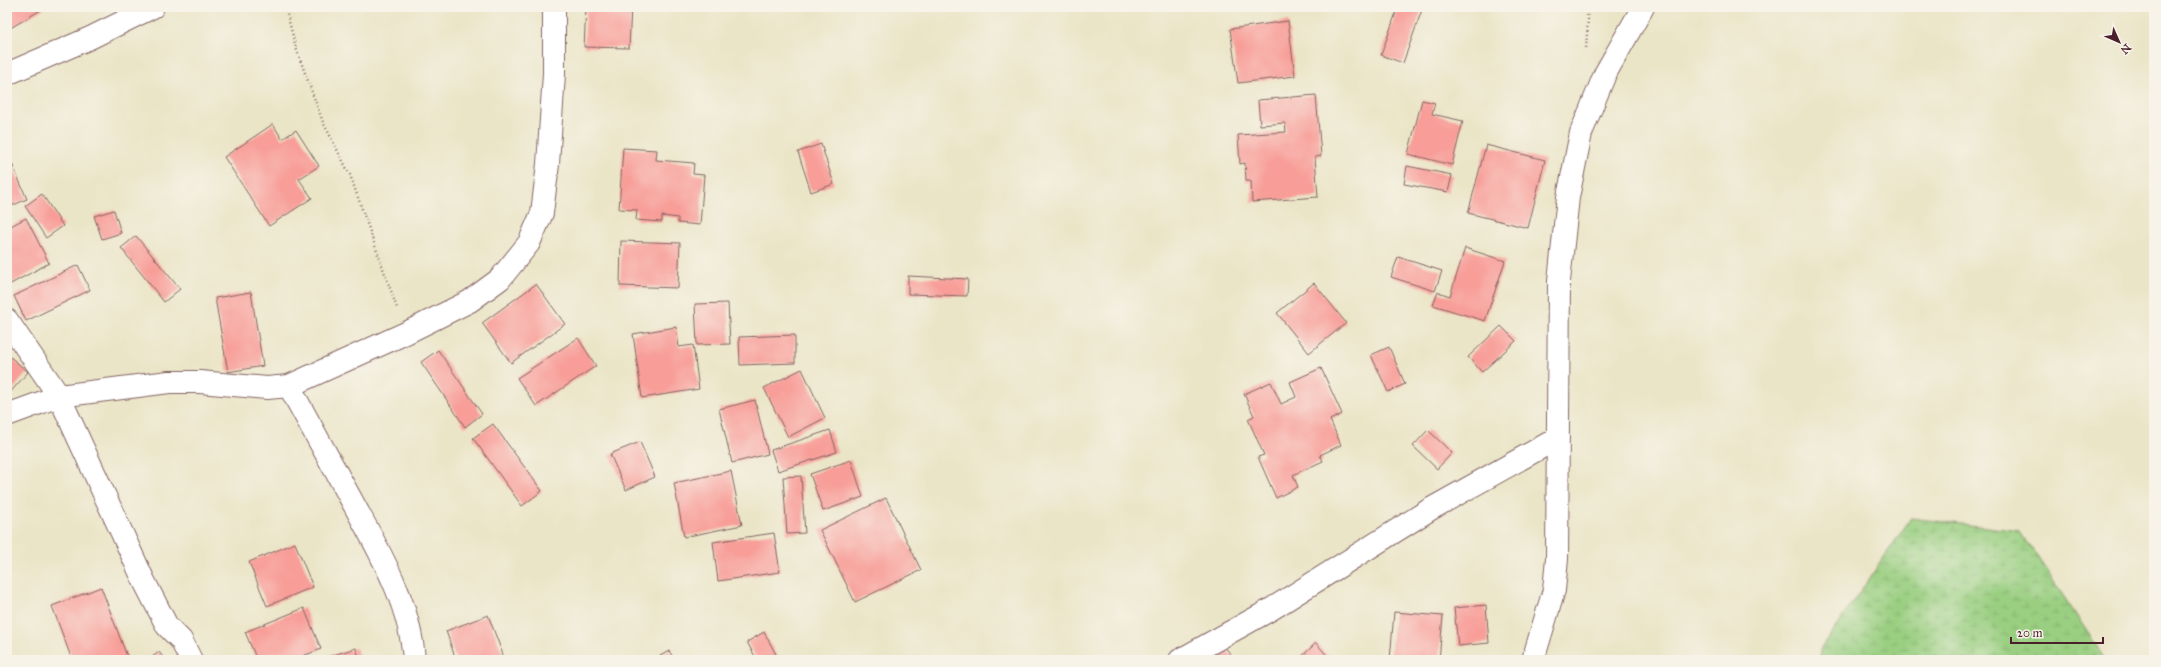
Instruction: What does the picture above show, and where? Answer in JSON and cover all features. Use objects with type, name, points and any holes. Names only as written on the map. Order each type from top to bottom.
[{"type":"street","points":[[7,74],[90,38],[154,7]]},
{"type":"street","points":[[7,415],[59,396],[169,382],[200,382],[266,388],[289,386],[406,333],[470,301],[500,279],[529,243],[542,213],[548,164],[554,74],[554,7]]},
{"type":"street","points":[[1533,660],[1554,590],[1557,559],[1559,281],[1574,166],[1581,133],[1605,74],[1643,7]]},
{"type":"street","points":[[7,320],[59,396],[144,581],[167,626],[181,640],[191,660]]},
{"type":"street","points":[[289,386],[383,557],[401,599],[413,640],[414,660]]},
{"type":"street","points":[[1180,660],[1270,610],[1429,510],[1558,438]]},
{"type":"path","points":[[285,7],[297,50],[323,122],[350,175],[406,333]]},
{"type":"green space","points":[[1911,518],[2020,531],[2106,660],[1820,660],[1820,650]]},
{"type":"building","points":[[7,7],[46,7],[7,30]]},
{"type":"building","points":[[586,7],[631,7],[629,48],[584,47]]},
{"type":"building","points":[[1398,7],[1423,7],[1403,63],[1381,55]]},
{"type":"building","points":[[1288,21],[1295,76],[1238,83],[1230,29]]},
{"type":"building","points":[[1316,95],[1321,156],[1315,157],[1318,197],[1252,202],[1251,181],[1246,181],[1245,163],[1240,164],[1238,135],[1286,132],[1285,123],[1260,125],[1258,100]]},
{"type":"building","points":[[1422,100],[1435,103],[1432,114],[1463,121],[1452,165],[1408,154]]},
{"type":"building","points":[[273,124],[282,139],[296,130],[319,166],[299,179],[312,198],[269,226],[224,157]]},
{"type":"building","points":[[821,144],[834,184],[811,192],[798,152]]},
{"type":"building","points":[[1486,145],[1545,160],[1528,228],[1468,213]]},
{"type":"building","points":[[623,148],[657,150],[656,160],[694,163],[693,174],[704,175],[700,225],[678,223],[678,218],[662,216],[662,222],[636,220],[637,210],[619,209]]},
{"type":"building","points":[[7,152],[27,199],[7,208]]},
{"type":"building","points":[[1407,166],[1452,175],[1448,192],[1404,184]]},
{"type":"building","points":[[42,194],[63,226],[46,238],[25,206]]},
{"type":"building","points":[[114,210],[121,233],[102,239],[94,216]]},
{"type":"building","points":[[26,218],[49,263],[7,286],[7,228]]},
{"type":"building","points":[[136,236],[180,289],[164,302],[121,248]]},
{"type":"building","points":[[621,241],[680,243],[678,288],[620,286]]},
{"type":"building","points":[[1465,248],[1505,261],[1485,321],[1433,305],[1438,292],[1450,296]]},
{"type":"building","points":[[1398,257],[1442,271],[1435,291],[1391,277]]},
{"type":"building","points":[[78,265],[90,290],[26,321],[14,296]]},
{"type":"building","points":[[908,276],[968,279],[967,296],[908,294]]},
{"type":"building","points":[[1314,283],[1346,323],[1309,353],[1277,313]]},
{"type":"building","points":[[536,284],[565,324],[511,363],[482,323]]},
{"type":"building","points":[[251,292],[263,366],[228,372],[215,298]]},
{"type":"building","points":[[728,303],[730,344],[697,345],[695,304]]},
{"type":"building","points":[[1501,326],[1516,341],[1482,372],[1468,357]]},
{"type":"building","points":[[676,327],[679,347],[693,345],[699,389],[642,398],[633,334]]},
{"type":"building","points":[[795,335],[795,363],[740,365],[739,337]]},
{"type":"building","points":[[578,338],[596,366],[536,406],[517,378]]},
{"type":"building","points":[[1389,347],[1405,384],[1388,392],[1371,355]]},
{"type":"building","points":[[438,350],[482,414],[465,427],[421,362]]},
{"type":"building","points":[[7,354],[28,372],[7,396]]},
{"type":"building","points":[[1321,368],[1342,414],[1330,420],[1341,445],[1320,455],[1323,461],[1293,475],[1298,487],[1276,498],[1258,457],[1264,455],[1248,419],[1254,416],[1244,394],[1271,382],[1281,404],[1296,397],[1290,382]]},
{"type":"building","points":[[802,369],[825,418],[788,437],[764,388]]},
{"type":"building","points":[[755,400],[768,454],[732,463],[719,409]]},
{"type":"building","points":[[493,424],[542,491],[522,506],[473,438]]},
{"type":"building","points":[[830,430],[837,452],[778,471],[771,450]]},
{"type":"building","points":[[1428,430],[1452,453],[1437,469],[1413,446]]},
{"type":"building","points":[[640,442],[655,477],[626,490],[610,454]]},
{"type":"building","points":[[851,460],[863,497],[823,511],[810,474]]},
{"type":"building","points":[[731,471],[742,525],[684,537],[674,483]]},
{"type":"building","points":[[801,476],[805,533],[787,534],[783,477]]},
{"type":"building","points":[[886,498],[921,570],[855,602],[820,530]]},
{"type":"building","points":[[774,533],[780,572],[718,581],[713,542]]},
{"type":"building","points":[[295,543],[313,587],[267,606],[249,562]]},
{"type":"building","points":[[101,587],[128,659],[72,660],[52,606]]},
{"type":"building","points":[[1486,605],[1489,643],[1458,646],[1454,608]]},
{"type":"building","points":[[304,608],[321,649],[293,660],[257,660],[245,632]]},
{"type":"building","points":[[1394,612],[1443,616],[1439,660],[1390,660]]},
{"type":"building","points":[[488,615],[505,660],[456,660],[446,631]]},
{"type":"building","points":[[764,632],[779,660],[757,660],[747,642]]},
{"type":"building","points":[[1316,643],[1331,660],[1298,660]]},
{"type":"building","points":[[1225,647],[1235,660],[1207,660]]},
{"type":"building","points":[[356,648],[360,660],[317,660]]},
{"type":"building","points":[[669,651],[675,660],[653,660]]},
{"type":"building","points":[[159,652],[165,660],[148,660]]}]
